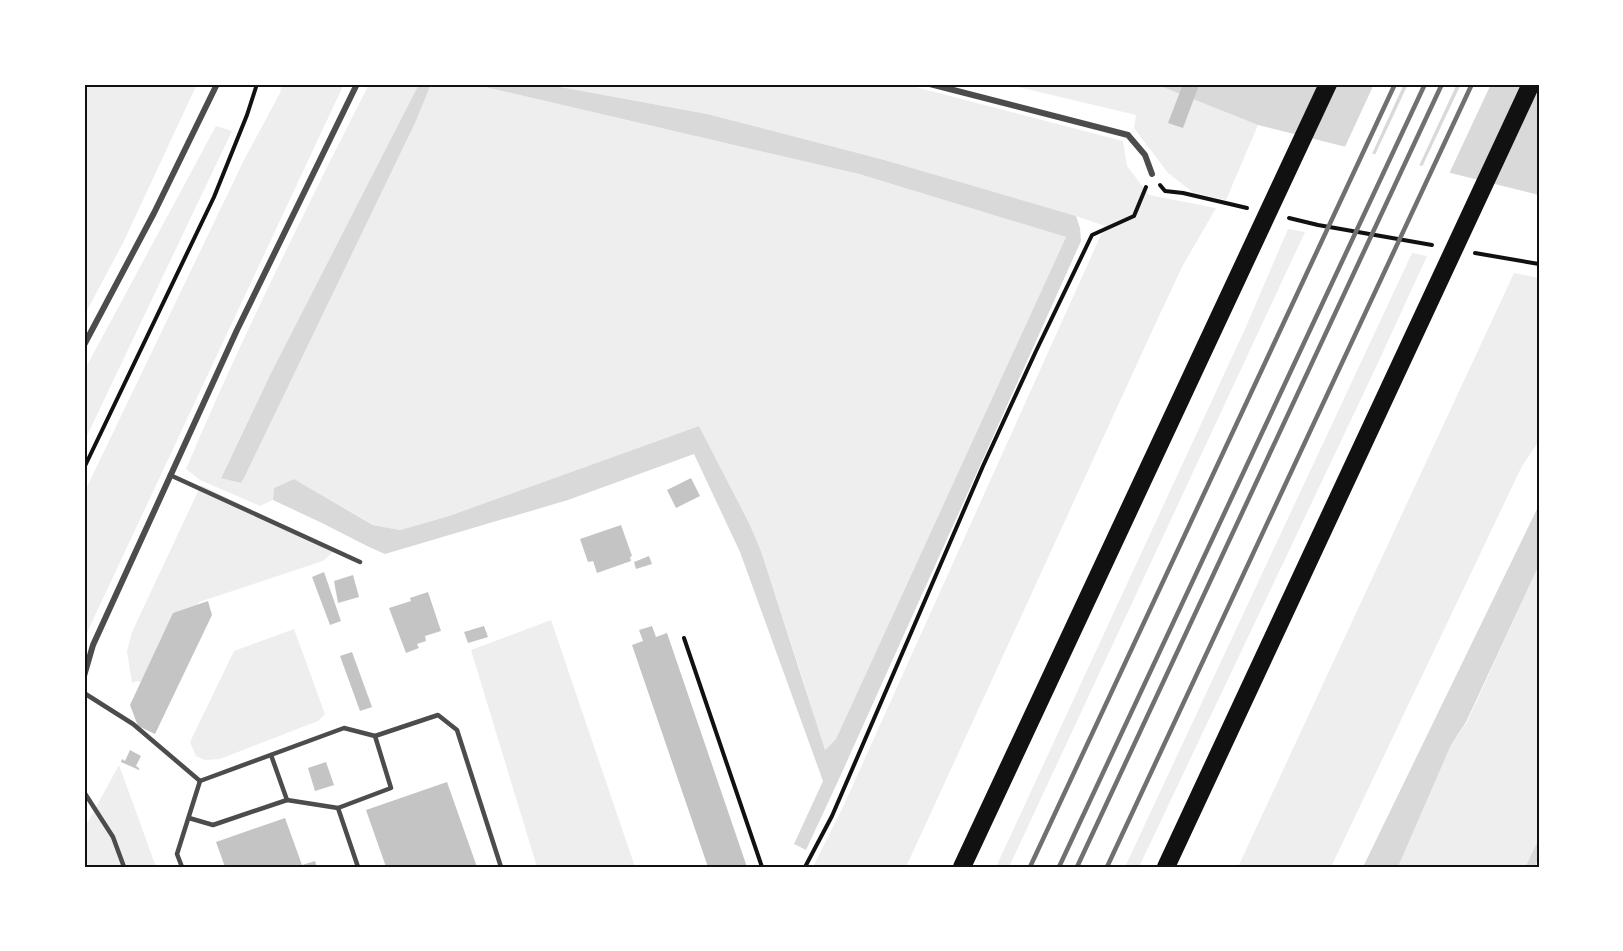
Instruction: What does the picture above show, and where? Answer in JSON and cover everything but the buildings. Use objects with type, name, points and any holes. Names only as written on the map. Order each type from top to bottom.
[{"type":"highway","points":[[962,867],[1328,84]]},
{"type":"highway","points":[[1166,867],[1529,89]]},
{"type":"street","points":[[84,345],[154,213],[217,84]]},
{"type":"street","points":[[84,676],[93,645],[170,475],[237,330],[357,84]]},
{"type":"street","points":[[930,84],[1128,135],[1145,155],[1152,174]]},
{"type":"lane","points":[[170,475],[360,562]]},
{"type":"lane","points":[[84,693],[133,724],[200,781]]},
{"type":"lane","points":[[200,781],[344,728],[375,736],[438,715],[457,730],[501,867]]},
{"type":"lane","points":[[189,818],[213,825],[287,800],[338,808],[391,788],[375,736]]},
{"type":"lane","points":[[271,755],[287,800]]},
{"type":"lane","points":[[182,867],[177,854],[200,781]]},
{"type":"lane","points":[[84,792],[113,837],[124,867]]},
{"type":"lane","points":[[338,808],[358,867]]},
{"type":"path","points":[[84,468],[214,197],[257,84]]},
{"type":"path","points":[[805,867],[832,816],[983,466],[1092,236],[1134,216],[1152,174],[1165,191],[1183,193],[1248,209]]},
{"type":"path","points":[[1283,217],[1434,246]]},
{"type":"path","points":[[1469,252],[1539,264]]},
{"type":"path","points":[[684,638],[762,867]]},
{"type":"shaded area","points":[[84,84],[197,84],[123,243],[84,316]]},
{"type":"shaded area","points":[[282,84],[344,84],[84,639],[84,493],[244,160],[280,93]]},
{"type":"shaded area","points":[[369,84],[419,84],[270,375],[221,477],[241,483],[245,476],[416,121],[431,84],[472,84],[859,174],[1066,237],[836,739],[824,751],[761,551],[699,426],[449,516],[400,530],[374,525],[294,479],[274,488],[273,500],[260,506],[200,480],[186,469],[251,323]]},
{"type":"shaded area","points":[[419,84],[431,84],[416,121],[245,476],[241,483],[221,478],[270,375]]},
{"type":"shaded area","points":[[472,84],[544,84],[707,114],[884,160],[1076,216],[1081,241],[806,850],[794,844],[823,781],[740,552],[694,454],[568,500],[385,554],[273,500],[274,488],[294,479],[373,525],[400,530],[449,516],[699,426],[761,551],[825,750],[836,739],[1066,237],[859,174]]},
{"type":"shaded area","points":[[544,84],[904,84],[1123,141],[1127,166],[1149,195],[1216,208],[1182,267],[906,867],[813,867],[843,807],[1105,226],[707,114]]},
{"type":"shaded area","points":[[1006,84],[1155,84],[1258,125],[1226,200],[1194,193],[1168,173],[1134,128],[1136,115]]},
{"type":"shaded area","points":[[1155,84],[1539,84],[1539,195],[1258,125]]},
{"type":"shaded area","points":[[216,126],[232,131],[84,442],[84,371]]},
{"type":"shaded area","points":[[1288,229],[1305,232],[1009,867],[996,867],[1245,329]]},
{"type":"shaded area","points":[[1412,253],[1427,256],[1377,365],[1139,867],[1125,867]]},
{"type":"shaded area","points":[[1514,273],[1539,278],[1539,441],[1522,466],[1331,867],[1238,867]]},
{"type":"shaded area","points":[[201,485],[334,551],[323,561],[199,602],[158,692],[138,681],[132,683],[127,651],[132,632]]},
{"type":"shaded area","points":[[1539,505],[1539,565],[1466,722],[1451,745],[1398,867],[1363,867]]},
{"type":"shaded area","points":[[1539,565],[1539,867],[1398,867],[1451,745],[1467,722]]},
{"type":"shaded area","points":[[551,620],[635,867],[537,867],[471,650]]},
{"type":"shaded area","points":[[294,629],[325,714],[318,721],[220,759],[205,760],[196,756],[190,742],[234,651]]},
{"type":"shaded area","points":[[119,765],[156,867],[84,867],[84,829]]},
{"type":"pier","points":[[1374,84],[1404,84],[1371,156],[1344,149]]},
{"type":"pier","points":[[1408,84],[1457,84],[1418,168],[1374,157]]},
{"type":"pier","points":[[1461,84],[1491,84],[1448,176],[1421,169]]},
{"type":"waterway","points":[[1530,867],[1539,848]]},
{"type":"railway","points":[[1030,867],[1395,84]]},
{"type":"railway","points":[[1059,867],[1425,84]]},
{"type":"railway","points":[[1077,867],[1442,84]]},
{"type":"railway","points":[[1107,867],[1472,84]]}]
